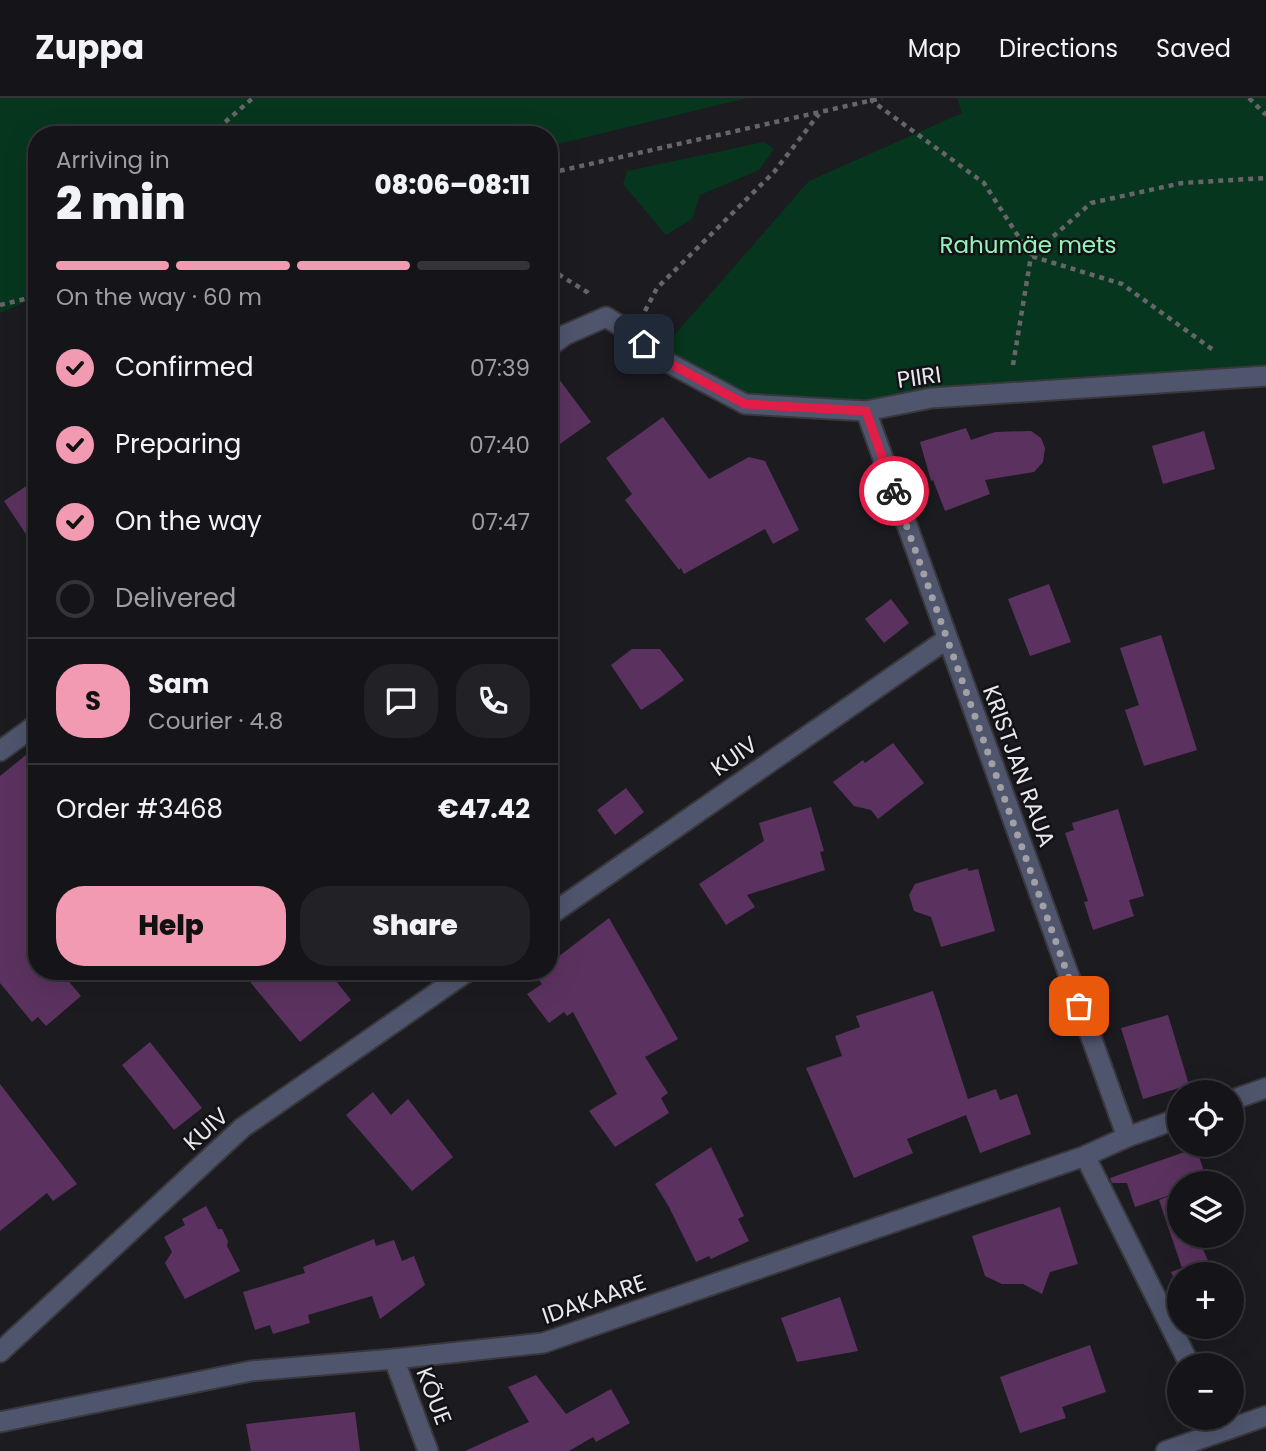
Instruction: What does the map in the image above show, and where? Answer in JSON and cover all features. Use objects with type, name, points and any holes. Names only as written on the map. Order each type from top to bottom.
[{"type":"street","name":"PIIRI","points":[[606,317],[632,333],[656,356],[745,404],[866,411],[931,398],[1258,376]]},
{"type":"street","points":[[558,340],[606,317]]},
{"type":"street","name":"KRISTJAN RAUA","points":[[866,411],[1127,1137]]},
{"type":"street","name":"KUIV","points":[[558,909],[947,639]]},
{"type":"street","points":[[0,751],[28,731]]},
{"type":"street","name":"KUIV","points":[[0,1352],[242,1128],[455,980]]},
{"type":"street","points":[[1244,1096],[1266,1088]]},
{"type":"street","name":"IDAKAARE","points":[[0,1422],[251,1371],[543,1343],[1085,1156],[1167,1123]]},
{"type":"street","points":[[1085,1156],[1184,1353]]},
{"type":"street","name":"KÕUE","points":[[394,1359],[428,1451]]},
{"type":"street","points":[[1244,1420],[1266,1416]]},
{"type":"street","points":[[1166,1451],[1208,1430]]},
{"type":"path","points":[[220,126],[253,98]]},
{"type":"path","points":[[558,171],[882,98]]},
{"type":"path","points":[[1249,98],[1266,115]]},
{"type":"path","points":[[872,100],[984,183],[1031,256],[1122,284],[1258,376]]},
{"type":"path","points":[[632,333],[657,288],[774,172],[820,113]]},
{"type":"path","points":[[1008,393],[1031,256],[1091,203],[1182,183],[1266,178]]},
{"type":"path","points":[[558,273],[587,292],[606,317]]},
{"type":"path","points":[[0,305],[28,298]]},
{"type":"green space","points":[[0,98],[747,98],[558,144],[558,126],[28,126],[28,301],[0,313]]},
{"type":"green space","name":"Rahumäe mets","points":[[957,98],[1266,98],[1266,376],[866,411],[745,404],[656,356],[809,181],[962,113]]},
{"type":"green space","points":[[764,142],[774,149],[759,170],[700,195],[692,219],[666,235],[623,184],[627,171]]},
{"type":"building","points":[[558,378],[591,422],[558,445]]},
{"type":"building","points":[[663,417],[709,479],[749,457],[765,461],[799,530],[773,544],[765,529],[684,574],[681,568],[679,570],[625,500],[632,494],[606,458]]},
{"type":"building","points":[[966,428],[971,440],[995,432],[1031,431],[1041,438],[1045,448],[1043,462],[1034,472],[985,480],[990,494],[945,511],[933,480],[931,481],[920,442]]},
{"type":"building","points":[[1204,431],[1215,469],[1163,484],[1152,446]]},
{"type":"building","points":[[28,485],[28,537],[4,501]]},
{"type":"building","points":[[1049,584],[1071,642],[1030,656],[1008,599]]},
{"type":"building","points":[[891,599],[909,623],[884,643],[865,619]]},
{"type":"building","points":[[1161,635],[1197,750],[1144,766],[1125,710],[1139,705],[1120,648]]},
{"type":"building","points":[[632,649],[660,649],[684,680],[641,710],[611,665]]},
{"type":"building","points":[[893,743],[924,783],[878,819],[871,810],[854,806],[833,782]]},
{"type":"building","points":[[28,753],[28,980],[68,980],[81,996],[46,1026],[38,1017],[32,1022],[0,983],[0,776]]},
{"type":"building","points":[[626,788],[644,812],[615,835],[597,810]]},
{"type":"building","points":[[811,807],[824,851],[820,852],[825,870],[747,895],[755,907],[726,925],[699,884],[764,841],[759,823]]},
{"type":"building","points":[[1118,809],[1144,896],[1129,900],[1134,916],[1093,930],[1084,902],[1088,901],[1065,833],[1074,830],[1072,823]]},
{"type":"building","points":[[967,868],[969,871],[978,869],[995,931],[941,947],[931,917],[914,911],[909,895],[915,884]]},
{"type":"building","points":[[609,918],[678,1039],[645,1057],[668,1093],[661,1098],[669,1113],[615,1147],[589,1111],[617,1094],[573,1012],[567,1016],[564,1012],[549,1023],[527,994],[542,984],[539,980],[558,980],[558,957]]},
{"type":"building","points":[[248,980],[335,980],[351,1000],[300,1042]]},
{"type":"building","points":[[933,991],[968,1099],[996,1089],[1000,1100],[1017,1094],[1031,1134],[980,1153],[966,1115],[907,1139],[913,1153],[854,1178],[806,1068],[842,1056],[835,1036],[860,1027],[856,1016]]},
{"type":"building","points":[[1168,1015],[1188,1080],[1167,1080],[1167,1092],[1143,1099],[1121,1028]]},
{"type":"building","points":[[150,1042],[202,1108],[174,1130],[122,1065]]},
{"type":"building","points":[[0,1084],[77,1184],[53,1201],[47,1193],[0,1231]]},
{"type":"building","points":[[373,1092],[391,1115],[408,1099],[453,1157],[412,1191],[346,1115]]},
{"type":"building","points":[[711,1147],[744,1216],[738,1219],[749,1241],[711,1259],[709,1256],[696,1262],[655,1184]]},
{"type":"building","points":[[1170,1157],[1199,1157],[1204,1171],[1167,1171],[1167,1196],[1135,1207],[1127,1183],[1112,1183],[1110,1178]]},
{"type":"building","points":[[1167,1197],[1167,1224],[1159,1200]]},
{"type":"building","points":[[206,1206],[218,1229],[222,1229],[228,1241],[227,1246],[240,1271],[185,1299],[165,1263],[172,1252],[164,1237],[185,1225],[182,1219]]},
{"type":"building","points":[[1060,1207],[1078,1264],[1050,1272],[1042,1294],[1023,1284],[1002,1284],[985,1276],[972,1236]]},
{"type":"building","points":[[374,1239],[376,1246],[394,1240],[402,1261],[414,1256],[425,1285],[380,1319],[372,1296],[308,1315],[310,1323],[273,1334],[270,1325],[255,1330],[243,1292],[305,1273],[303,1267]]},
{"type":"building","points":[[1175,1248],[1202,1248],[1209,1262],[1180,1262]]},
{"type":"building","points":[[840,1297],[858,1351],[797,1362],[781,1318]]},
{"type":"building","points":[[1090,1345],[1106,1392],[1062,1407],[1066,1418],[1020,1433],[1000,1377]]},
{"type":"building","points":[[536,1375],[566,1414],[611,1389],[630,1423],[596,1442],[593,1437],[569,1451],[465,1451],[529,1422],[508,1387]]},
{"type":"building","points":[[355,1412],[360,1451],[251,1451],[246,1424]]},
{"type":"way so far","points":[[894,491],[1079,1006]]},
{"type":"route","points":[[644,344],[656,356],[745,404],[866,411],[894,491]]}]
